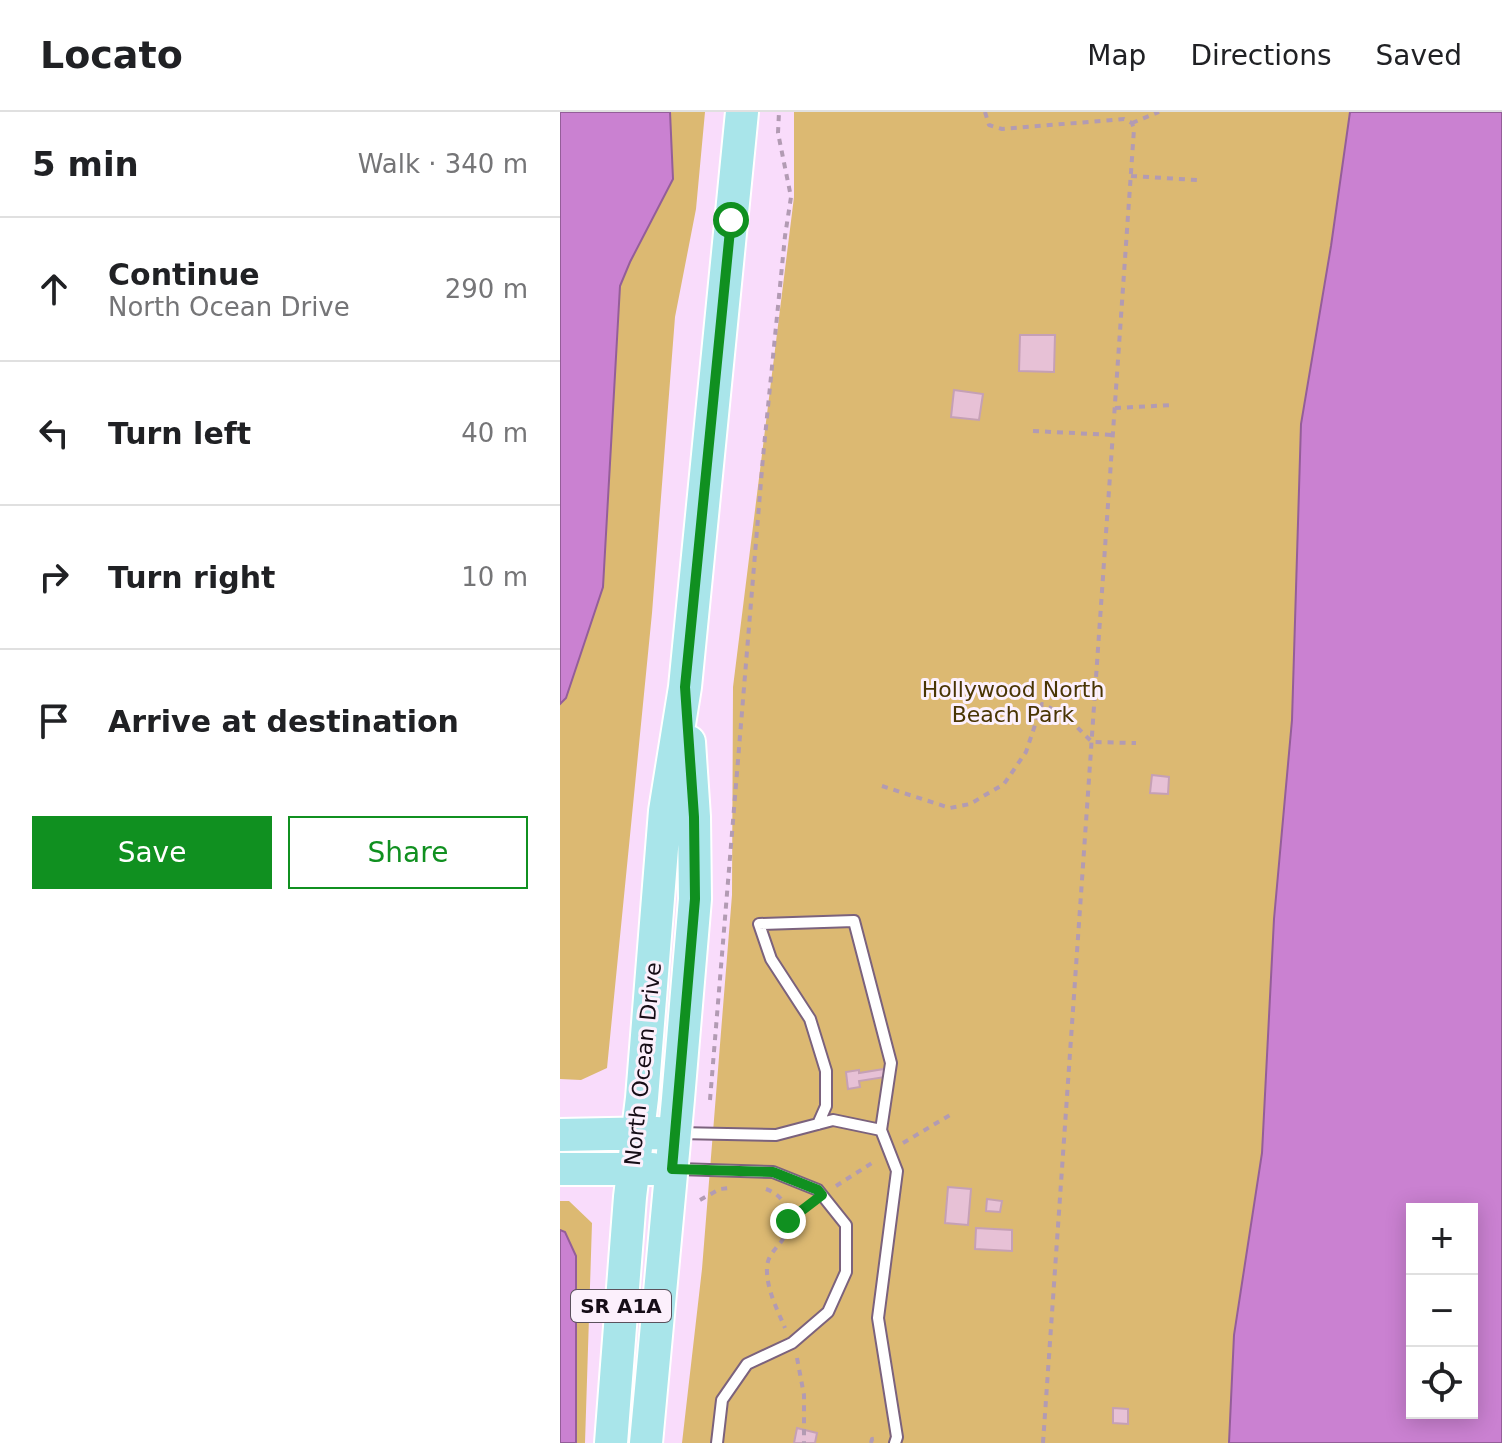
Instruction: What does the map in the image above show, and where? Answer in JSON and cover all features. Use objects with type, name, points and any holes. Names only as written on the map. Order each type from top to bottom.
[{"type":"main road","name":"North Ocean Drive","points":[[611,1443],[665,811],[685,687],[742,112]]},
{"type":"main road","name":"North Ocean Drive","points":[[646,1443],[695,899],[694,817],[685,687]]},
{"type":"main road","points":[[560,1135],[675,1133]]},
{"type":"main road","points":[[560,1169],[672,1169]]},
{"type":"lane","points":[[818,1124],[826,1106],[826,1071],[810,1019],[771,959],[759,924],[854,921],[891,1063],[881,1130],[897,1171],[878,1318],[897,1437],[895,1443]]},
{"type":"lane","points":[[675,1133],[776,1135],[833,1120],[881,1130]]},
{"type":"lane","points":[[672,1169],[773,1172],[818,1190],[846,1225],[846,1272],[828,1312],[792,1343],[747,1364],[722,1400],[717,1443]]},
{"type":"path","points":[[710,1100],[763,457],[791,197],[778,133],[779,112]]},
{"type":"path","points":[[985,112],[989,125],[1002,129],[1124,119],[1132,123],[1134,129],[1043,1443]]},
{"type":"path","points":[[1132,123],[1159,112]]},
{"type":"path","points":[[1131,176],[1197,180]]},
{"type":"path","points":[[1115,408],[1174,405]]},
{"type":"path","points":[[1033,431],[1113,435]]},
{"type":"path","points":[[882,786],[950,808],[970,804],[1004,784],[1026,752],[1042,704],[1065,715],[1092,742],[1136,743]]},
{"type":"path","points":[[788,1221],[822,1195],[950,1115]]},
{"type":"path","points":[[700,1200],[720,1189],[732,1188]]},
{"type":"path","points":[[763,1188],[777,1193],[787,1205],[785,1235],[769,1256],[767,1271],[773,1301],[799,1365],[804,1395],[804,1443]]},
{"type":"green space","points":[[670,112],[705,112],[696,209],[675,317],[652,613],[607,1068],[581,1080],[560,1079],[560,704],[566,698],[603,587],[620,286],[673,179]]},
{"type":"green space","name":"Hollywood North Beach Park","points":[[794,112],[1350,112],[1301,424],[1292,720],[1274,919],[1262,1153],[1234,1335],[1229,1443],[682,1443],[702,1269],[732,895],[733,687],[794,197]]},
{"type":"green space","points":[[560,1201],[569,1201],[592,1223],[585,1443],[576,1443],[576,1256],[565,1232],[560,1230]]},
{"type":"shaded area","points":[[560,112],[670,112],[673,179],[620,286],[603,587],[566,698],[560,704]]},
{"type":"shaded area","points":[[1350,112],[1502,112],[1502,1443],[1229,1443],[1234,1335],[1262,1153],[1274,919],[1292,720],[1301,424]]},
{"type":"shaded area","points":[[560,1230],[565,1232],[576,1256],[576,1443],[560,1443]]},
{"type":"building","points":[[1020,335],[1055,335],[1054,372],[1019,371]]},
{"type":"building","points":[[954,390],[983,394],[979,420],[951,417]]},
{"type":"building","points":[[1152,775],[1169,777],[1168,794],[1150,793]]},
{"type":"building","points":[[884,1069],[885,1077],[859,1081],[860,1087],[848,1089],[846,1072]]},
{"type":"building","points":[[948,1187],[971,1189],[968,1225],[945,1223]]},
{"type":"building","points":[[987,1199],[1002,1201],[1000,1212],[986,1211]]},
{"type":"building","points":[[976,1228],[1012,1230],[1012,1251],[975,1249]]},
{"type":"building","points":[[1113,1408],[1128,1409],[1128,1424],[1113,1423]]},
{"type":"building","points":[[797,1428],[817,1433],[815,1443],[794,1443]]},
{"type":"route","points":[[731,220],[685,687],[694,817],[695,899],[672,1169],[773,1172],[818,1190],[822,1195],[788,1221]]}]
